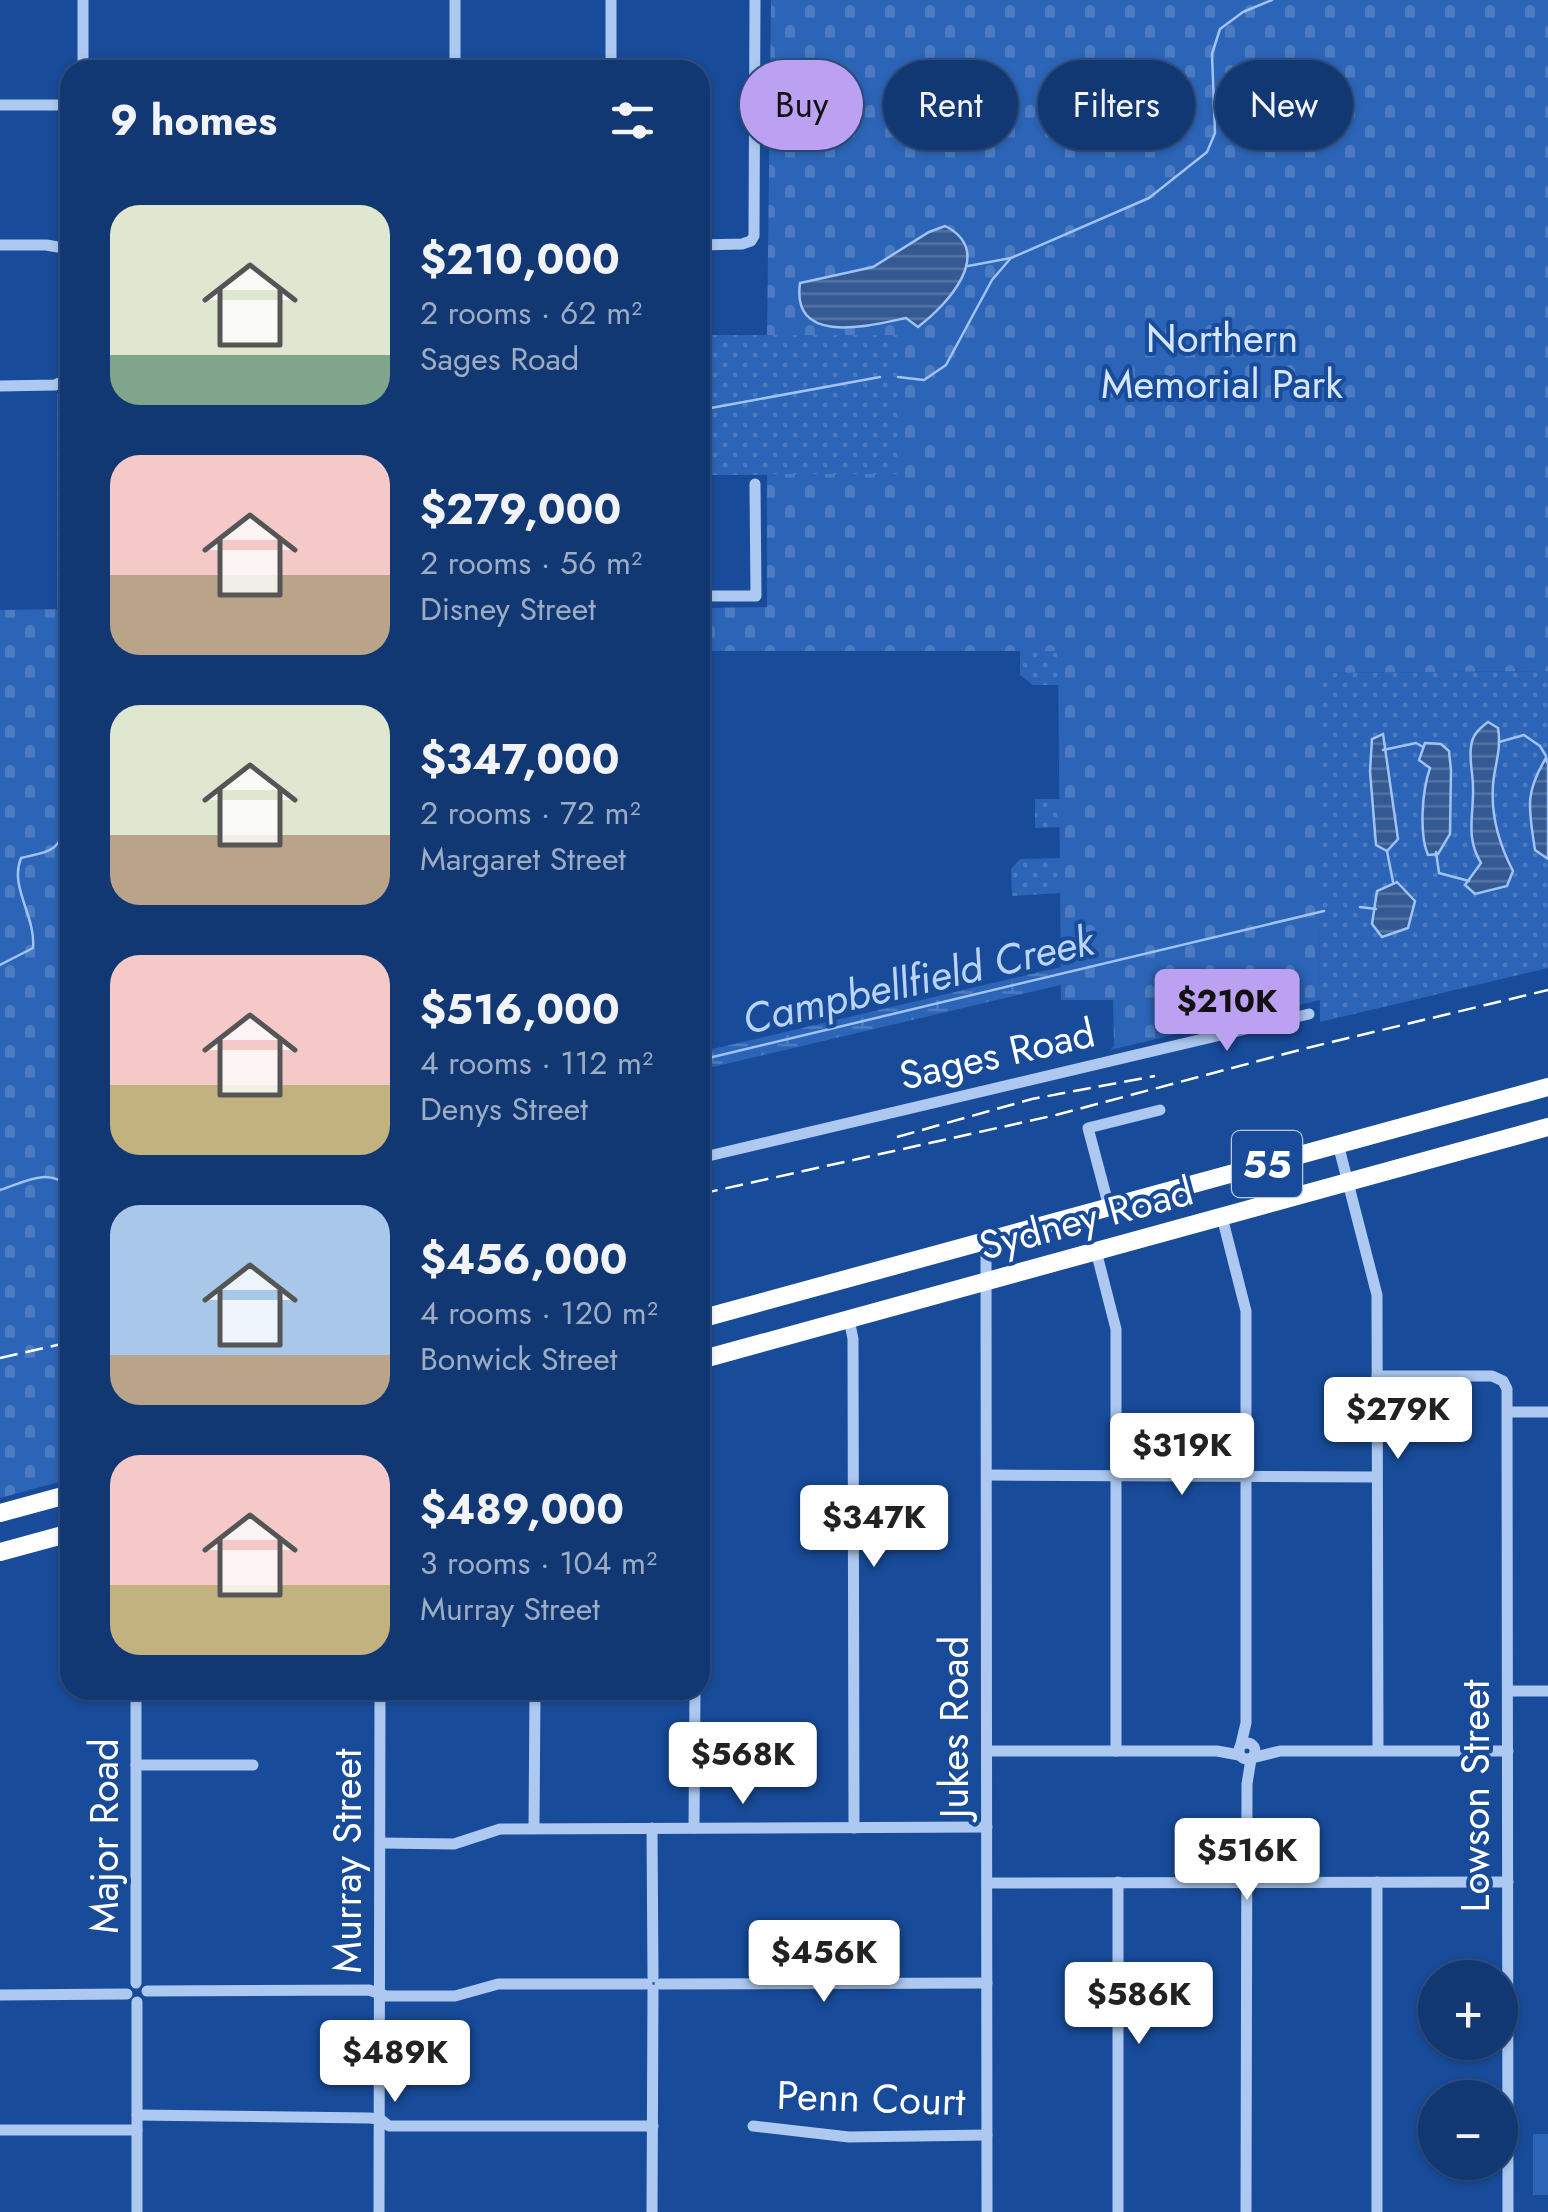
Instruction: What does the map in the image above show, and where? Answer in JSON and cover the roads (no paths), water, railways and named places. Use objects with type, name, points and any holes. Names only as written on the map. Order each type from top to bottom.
[{"type":"highway","name":"Sydney Road","points":[[710,1317],[1548,1087]]},
{"type":"highway","name":"Sydney Road","points":[[710,1357],[1548,1127]]},
{"type":"highway","points":[[0,1513],[60,1497]]},
{"type":"highway","points":[[0,1552],[60,1536]]},
{"type":"street","points":[[83,0],[83,60]]},
{"type":"street","points":[[455,0],[455,60]]},
{"type":"street","points":[[611,0],[612,60]]},
{"type":"street","points":[[710,244],[742,244],[751,241],[755,230],[755,0]]},
{"type":"street","points":[[0,105],[60,105]]},
{"type":"street","points":[[46,245],[60,242]]},
{"type":"street","points":[[0,245],[60,247]]},
{"type":"street","points":[[0,386],[60,383]]},
{"type":"street","points":[[710,596],[756,596],[755,484]]},
{"type":"street","name":"Sages Road","points":[[710,1156],[1309,1014]]},
{"type":"street","points":[[1109,1207],[1088,1128],[1160,1110]]},
{"type":"street","points":[[1338,1144],[1376,1287],[1378,1750]]},
{"type":"street","points":[[1222,1216],[1246,1306],[1246,2212]]},
{"type":"street","name":"Jukes Road","points":[[986,1242],[988,2212]]},
{"type":"street","points":[[1096,1251],[1116,1329],[1116,1751]]},
{"type":"street","points":[[849,1319],[853,1339],[854,1828]]},
{"type":"street","name":"Lowson Street","points":[[1377,1376],[1492,1376],[1503,1381],[1507,1389],[1508,2212]]},
{"type":"street","points":[[1508,1412],[1548,1412]]},
{"type":"street","points":[[987,1475],[1377,1477]]},
{"type":"street","points":[[1508,1691],[1548,1691]]},
{"type":"street","name":"Major Road","points":[[136,1700],[142,1987]]},
{"type":"street","name":"Murray Street","points":[[379,2212],[380,1700]]},
{"type":"street","points":[[534,1828],[535,1700]]},
{"type":"street","points":[[694,1828],[695,1700]]},
{"type":"street","points":[[987,1751],[1508,1750]]},
{"type":"street","points":[[136,1766],[253,1765]]},
{"type":"street","points":[[381,1843],[454,1844],[500,1828],[987,1828]]},
{"type":"street","points":[[652,1828],[652,2212]]},
{"type":"street","points":[[987,1882],[1508,1882]]},
{"type":"street","points":[[1118,1882],[1118,2212]]},
{"type":"street","points":[[1377,1882],[1378,2212]]},
{"type":"street","points":[[0,1995],[144,1999],[142,1987],[455,1996],[498,1984],[987,1983]]},
{"type":"street","points":[[132,1998],[138,2212]]},
{"type":"street","points":[[137,2115],[380,2119],[388,2126],[653,2126]]},
{"type":"street","name":"Penn Court","points":[[753,2126],[849,2137],[987,2135]]},
{"type":"street","points":[[0,2130],[137,2130]]},
{"type":"waterway","points":[[968,266],[1011,258],[1149,198],[1207,152],[1215,133],[1212,54],[1220,29],[1243,12],[1272,0]]},
{"type":"waterway","points":[[898,377],[924,380],[946,365],[992,280],[1010,259]]},
{"type":"waterway","points":[[710,408],[880,377]]},
{"type":"waterway","name":"Campbellfield Creek","points":[[1499,742],[1524,735],[1540,746],[1546,756]]},
{"type":"waterway","name":"Campbellfield Creek","points":[[1383,750],[1416,743],[1423,747]]},
{"type":"waterway","points":[[0,965],[33,948],[31,925],[18,880],[21,858],[53,848],[60,840]]},
{"type":"waterway","name":"Campbellfield Creek","points":[[1387,851],[1393,882]]},
{"type":"waterway","name":"Campbellfield Creek","points":[[1436,852],[1439,873],[1469,881]]},
{"type":"waterway","name":"Campbellfield Creek","points":[[1360,907],[1376,909]]},
{"type":"waterway","name":"Campbellfield Creek","points":[[710,1058],[1324,911]]},
{"type":"waterway","name":"Campbellfield Creek","points":[[0,1190],[44,1177],[60,1181]]},
{"type":"railway","points":[[710,1192],[1056,1115],[1307,1048],[1548,990]]},
{"type":"railway","points":[[897,1137],[1032,1099],[1155,1076]]},
{"type":"railway","points":[[0,1358],[60,1344]]},
{"type":"park label","name":"Northern Memorial Park","points":[[1222,361]]}]
